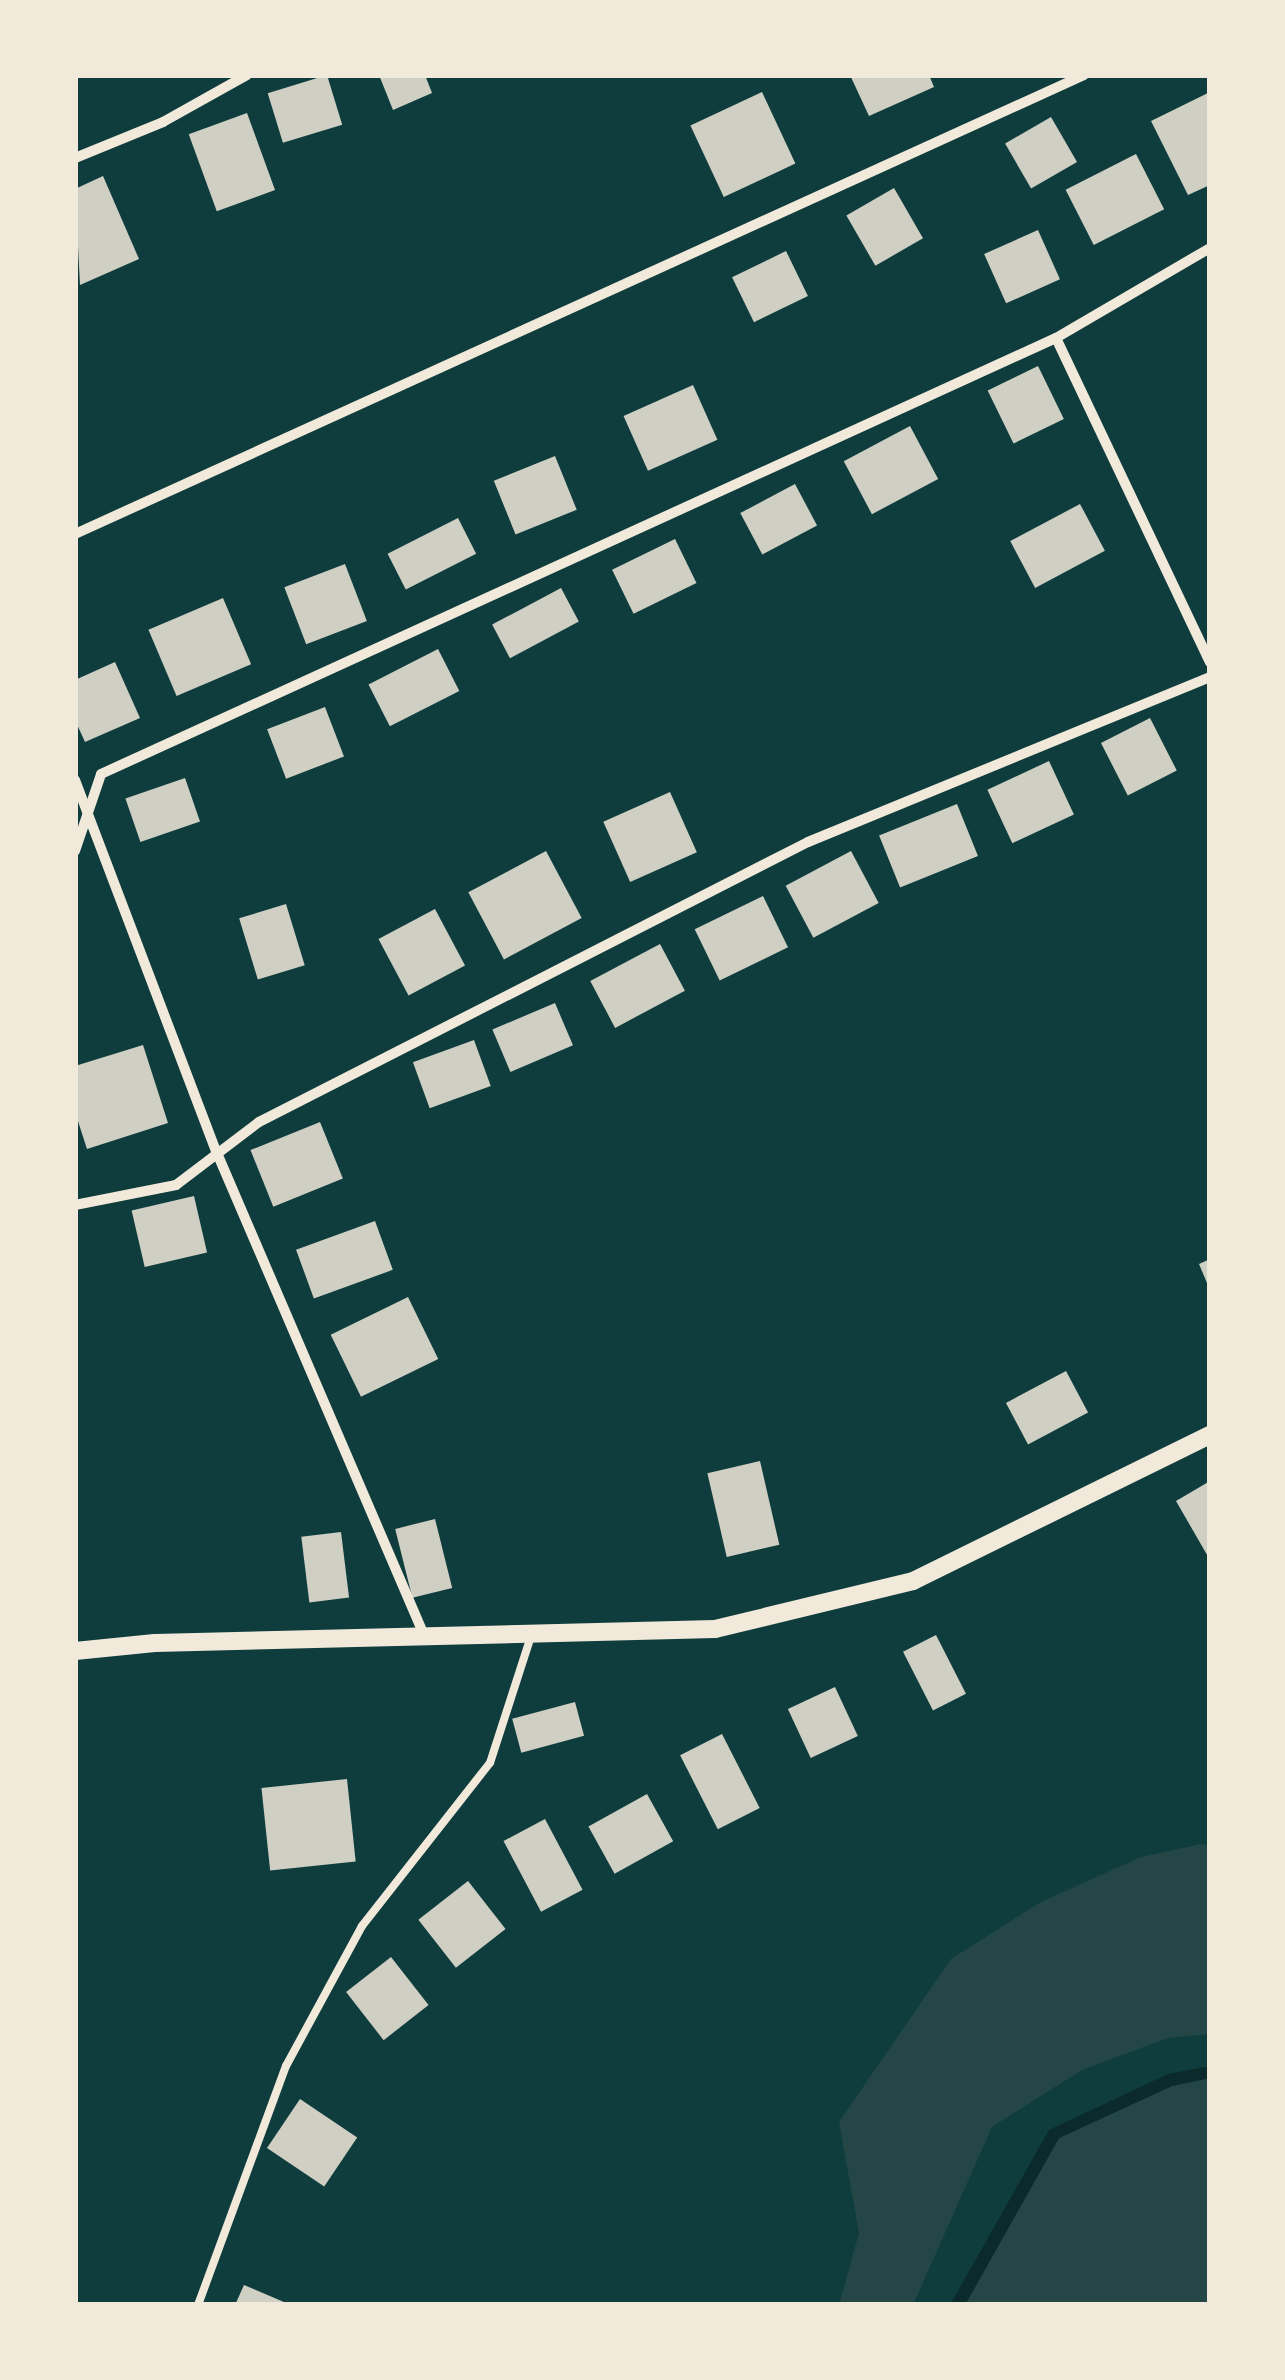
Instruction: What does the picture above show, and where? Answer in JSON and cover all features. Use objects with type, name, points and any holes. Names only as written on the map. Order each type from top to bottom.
[{"type":"street","points":[[75,158],[163,122],[247,75]]},
{"type":"street","points":[[75,534],[1084,75]]},
{"type":"street","points":[[75,851],[90,818],[102,774],[1056,338],[1210,248]]},
{"type":"street","points":[[1056,338],[1210,662]]},
{"type":"street","points":[[75,1204],[176,1184],[258,1122],[808,842],[1210,677]]},
{"type":"street","points":[[75,780],[218,1153],[424,1636]]},
{"type":"street","points":[[75,1652],[155,1642],[715,1629],[913,1581],[1210,1435]]},
{"type":"lane","points":[[198,2305],[286,2066],[362,1926],[490,1763],[533,1631]]},
{"type":"shaded area","points":[[1201,1844],[1210,1846],[1210,2034],[1168,2038],[1082,2070],[992,2127],[913,2305],[839,2305],[859,2233],[839,2122],[951,1959],[1041,1902],[1141,1857]]},
{"type":"shaded area","points":[[1210,2066],[1210,2078],[1172,2086],[1059,2138],[965,2305],[950,2305],[1049,2130],[1168,2074]]},
{"type":"shaded area","points":[[1210,2078],[1210,2305],[965,2305],[1059,2138],[1172,2086]]},
{"type":"building","points":[[327,75],[342,125],[283,143],[268,93]]},
{"type":"building","points":[[379,75],[425,75],[432,93],[393,110]]},
{"type":"building","points":[[850,75],[929,75],[934,87],[869,116]]},
{"type":"building","points":[[762,92],[795,164],[724,197],[690,125]]},
{"type":"building","points":[[1210,92],[1210,185],[1188,195],[1151,121]]},
{"type":"building","points":[[247,113],[275,190],[217,211],[189,134]]},
{"type":"building","points":[[1051,117],[1077,162],[1031,189],[1005,144]]},
{"type":"building","points":[[1136,154],[1164,209],[1094,245],[1066,190]]},
{"type":"building","points":[[103,176],[139,259],[80,285],[75,189]]},
{"type":"building","points":[[894,188],[923,238],[875,266],[846,216]]},
{"type":"building","points":[[1038,230],[1060,279],[1006,303],[984,254]]},
{"type":"building","points":[[786,251],[808,296],[754,322],[732,277]]},
{"type":"building","points":[[1038,366],[1064,419],[1014,444],[988,391]]},
{"type":"building","points":[[693,385],[717,440],[648,471],[624,416]]},
{"type":"building","points":[[910,426],[938,479],[872,514],[844,461]]},
{"type":"building","points":[[555,456],[577,510],[516,535],[494,481]]},
{"type":"building","points":[[795,484],[817,525],[762,555],[740,513]]},
{"type":"building","points":[[1080,504],[1105,551],[1035,588],[1010,541]]},
{"type":"building","points":[[458,518],[476,554],[406,590],[388,554]]},
{"type":"building","points":[[675,539],[696,583],[634,614],[612,570]]},
{"type":"building","points":[[345,564],[367,621],[306,644],[284,587]]},
{"type":"building","points":[[561,588],[579,622],[510,658],[492,625]]},
{"type":"building","points":[[223,598],[251,664],[177,696],[148,630]]},
{"type":"building","points":[[438,649],[459,691],[390,726],[369,684]]},
{"type":"building","points":[[115,662],[140,718],[85,742],[75,720],[75,680]]},
{"type":"building","points":[[325,707],[344,756],[286,779],[267,729]]},
{"type":"building","points":[[1150,718],[1177,771],[1128,796],[1101,743]]},
{"type":"building","points":[[1049,761],[1074,814],[1012,843],[987,790]]},
{"type":"building","points":[[185,778],[200,821],[140,842],[125,799]]},
{"type":"building","points":[[670,792],[697,852],[630,882],[603,822]]},
{"type":"building","points":[[957,804],[978,856],[900,887],[879,835]]},
{"type":"building","points":[[546,851],[582,918],[504,959],[468,892]]},
{"type":"building","points":[[851,851],[879,903],[813,938],[786,886]]},
{"type":"building","points":[[763,896],[788,947],[720,981],[695,929]]},
{"type":"building","points":[[286,904],[305,965],[258,980],[239,918]]},
{"type":"building","points":[[435,909],[465,966],[409,996],[378,939]]},
{"type":"building","points":[[660,944],[685,991],[615,1028],[590,981]]},
{"type":"building","points":[[555,1003],[573,1045],[510,1072],[492,1030]]},
{"type":"building","points":[[474,1040],[491,1086],[430,1108],[413,1062]]},
{"type":"building","points":[[143,1045],[168,1123],[87,1149],[75,1112],[75,1066]]},
{"type":"building","points":[[320,1122],[343,1179],[273,1207],[250,1150]]},
{"type":"building","points":[[194,1196],[207,1253],[145,1267],[132,1210]]},
{"type":"building","points":[[375,1221],[393,1270],[314,1299],[296,1250]]},
{"type":"building","points":[[1210,1259],[1210,1290],[1199,1264]]},
{"type":"building","points":[[408,1297],[438,1359],[361,1397],[331,1335]]},
{"type":"building","points":[[1066,1371],[1088,1412],[1028,1444],[1006,1403]]},
{"type":"building","points":[[760,1461],[779,1545],[727,1557],[707,1473]]},
{"type":"building","points":[[1210,1481],[1210,1560],[1176,1501]]},
{"type":"building","points":[[435,1519],[452,1588],[412,1598],[395,1529]]},
{"type":"building","points":[[341,1532],[349,1598],[309,1602],[301,1537]]},
{"type":"building","points":[[936,1635],[966,1694],[933,1711],[903,1652]]},
{"type":"building","points":[[835,1687],[858,1736],[811,1758],[788,1709]]},
{"type":"building","points":[[575,1702],[584,1736],[521,1753],[512,1719]]},
{"type":"building","points":[[722,1734],[760,1808],[718,1829],[680,1755]]},
{"type":"building","points":[[347,1779],[356,1862],[270,1871],[261,1788]]},
{"type":"building","points":[[647,1794],[673,1841],[615,1874],[588,1826]]},
{"type":"building","points":[[545,1819],[583,1890],[541,1912],[504,1841]]},
{"type":"building","points":[[468,1881],[506,1929],[456,1968],[418,1920]]},
{"type":"building","points":[[391,1957],[429,2005],[384,2040],[346,1992]]},
{"type":"building","points":[[300,2099],[357,2138],[324,2186],[267,2148]]},
{"type":"building","points":[[244,2285],[291,2305],[235,2305]]}]
